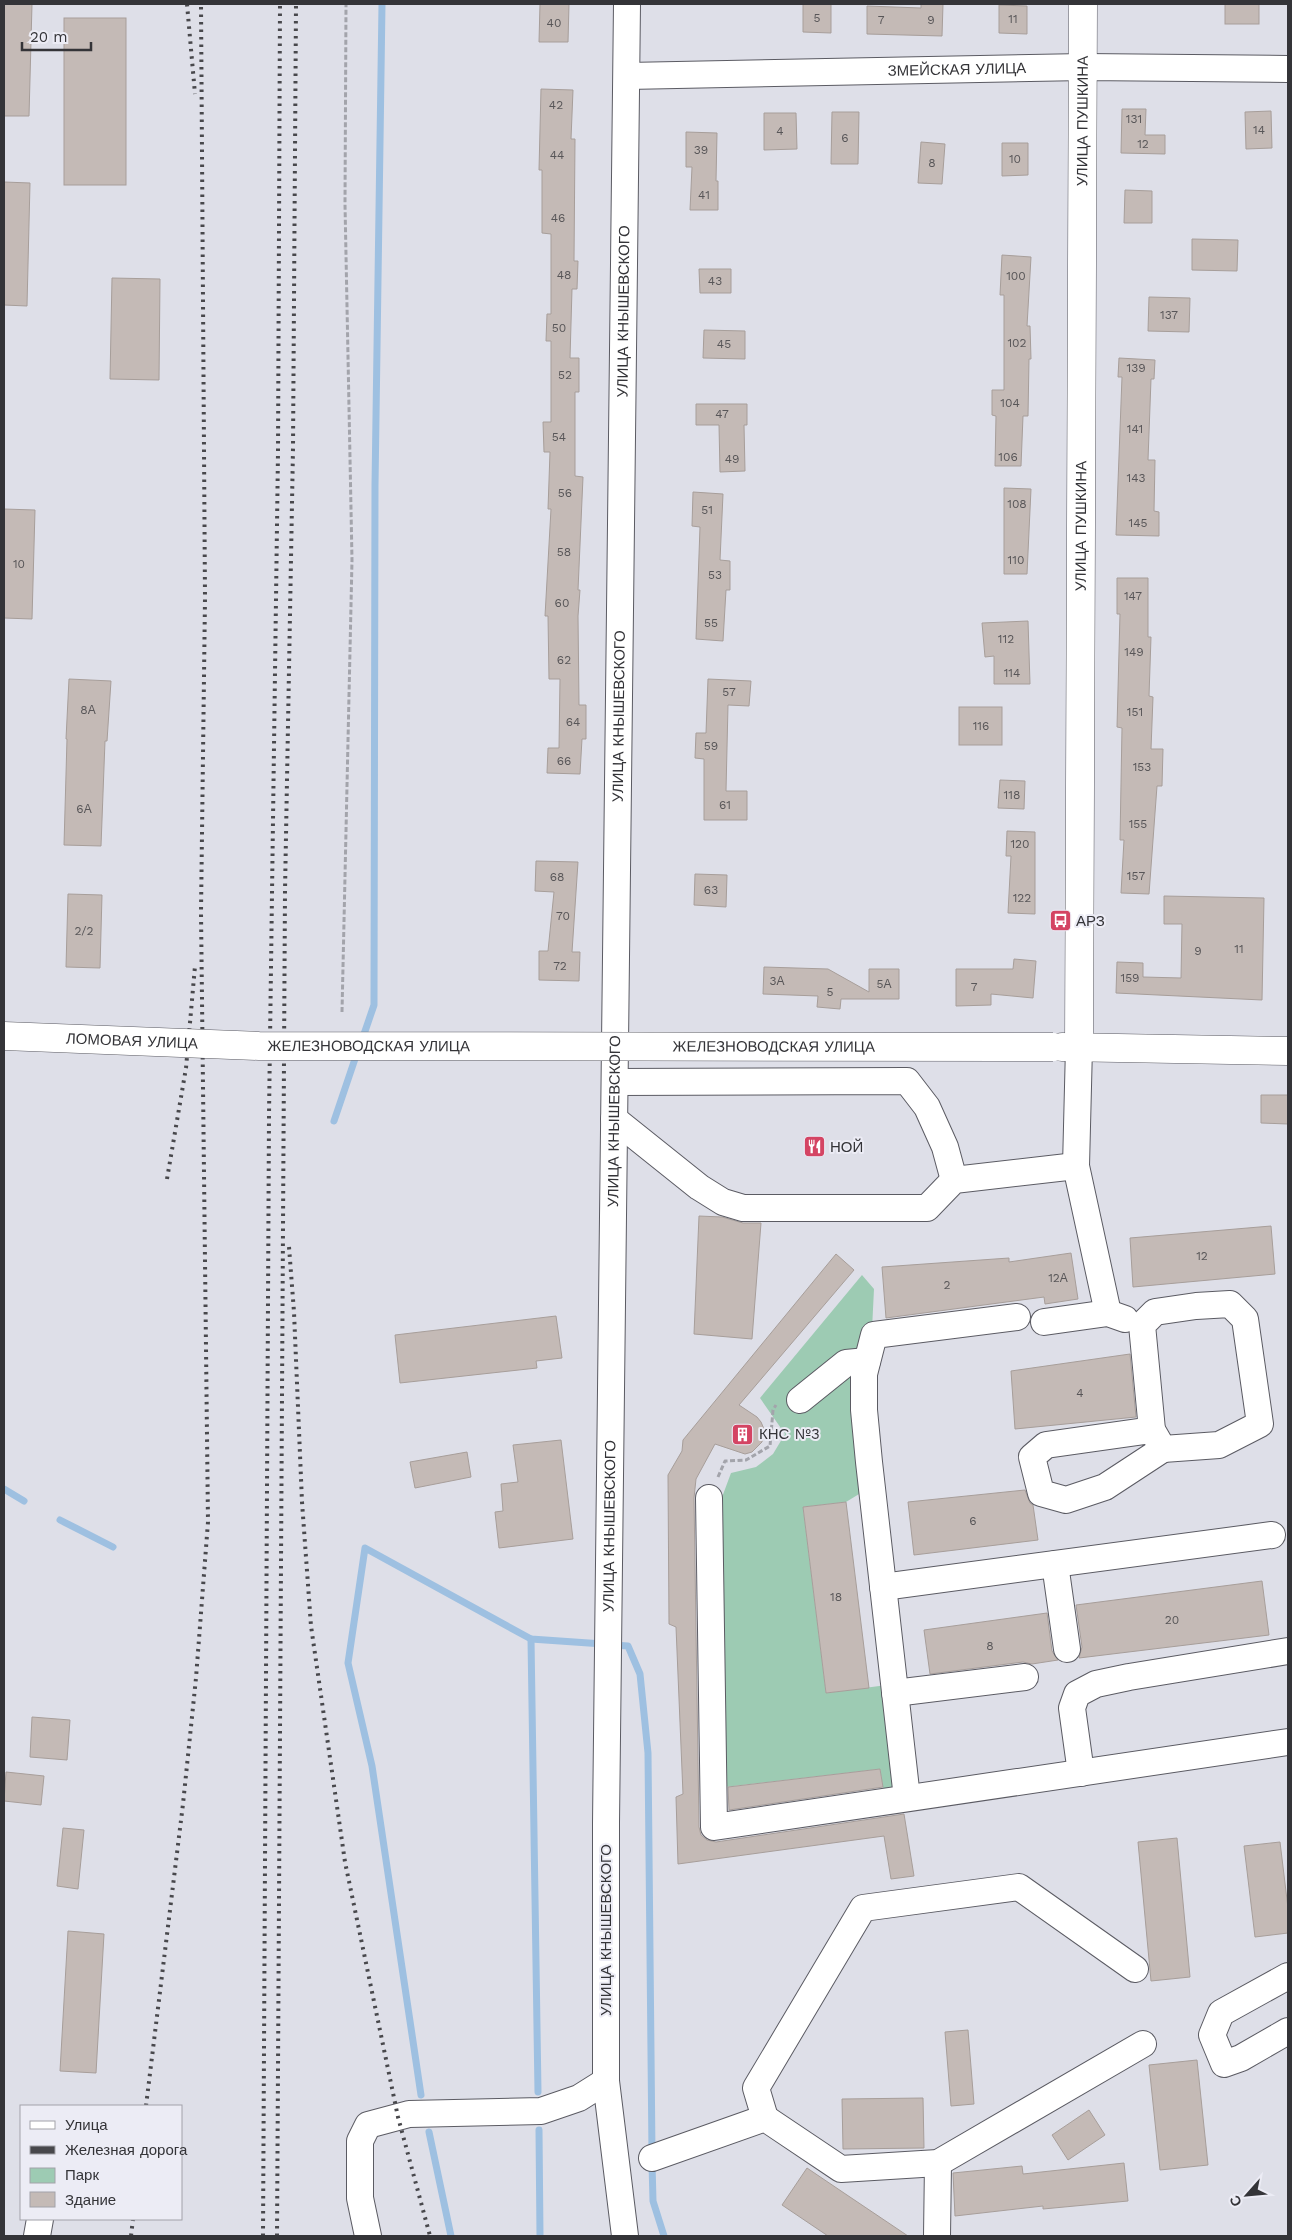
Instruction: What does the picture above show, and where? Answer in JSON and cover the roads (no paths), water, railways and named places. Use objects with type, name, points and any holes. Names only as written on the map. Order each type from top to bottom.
[{"type":"main road","name":"УЛИЦА ПУШКИНА","points":[[1066,1047],[1084,67],[1083,4]]},
{"type":"main road","name":"ЛОМОВАЯ УЛИЦА","points":[[4,1036],[258,1046]]},
{"type":"main road","name":"ЖЕЛЕЗНОВОДСКАЯ УЛИЦА","points":[[258,1046],[1066,1047],[1288,1051]]},
{"type":"street","name":"УЛИЦА КНЫШЕВСКОГО","points":[[624,2236],[606,2082],[606,1822],[627,4]]},
{"type":"street","name":"ЗМЕЙСКАЯ УЛИЦА","points":[[627,76],[1084,67],[1288,69]]},
{"type":"street","points":[[1066,1047],[1076,1166],[1108,1313]]},
{"type":"street","points":[[615,1082],[907,1081],[927,1107],[945,1147],[954,1180]]},
{"type":"street","points":[[614,1119],[699,1187],[722,1202],[743,1208],[927,1208],[954,1180],[1076,1166]]},
{"type":"street","points":[[1230,1304],[1245,1319],[1260,1424],[1219,1445],[1158,1439],[1142,1325],[1155,1312],[1196,1306],[1230,1304]]},
{"type":"street","points":[[1044,1322],[1108,1313],[1142,1325]]},
{"type":"street","points":[[907,1798],[864,1410],[864,1374],[867,1361],[874,1334],[1018,1317]]},
{"type":"street","points":[[800,1400],[846,1363],[867,1361]]},
{"type":"street","points":[[709,1498],[714,1827],[1288,1742]]},
{"type":"street","points":[[883,1586],[1272,1534]]},
{"type":"street","points":[[1055,1564],[1067,1649]]},
{"type":"street","points":[[1081,1773],[1072,1708],[1077,1694],[1096,1684],[1129,1677],[1288,1651]]},
{"type":"street","points":[[895,1693],[1025,1677]]},
{"type":"street","points":[[1134,1969],[1019,1887],[863,1908],[756,2088],[765,2118],[841,2169],[938,2163],[1143,2044]]},
{"type":"street","points":[[1288,1976],[1222,2014],[1212,2035],[1224,2064],[1241,2058],[1288,2031]]},
{"type":"street","points":[[368,2236],[360,2198],[360,2141],[368,2125],[409,2114],[541,2111],[579,2098],[606,2082]]},
{"type":"street","points":[[652,2158],[765,2118]]},
{"type":"street","points":[[937,2236],[938,2163]]},
{"type":"street","points":[[37,2236],[40,2220]]},
{"type":"waterway","points":[[362,1040],[374,1005],[375,486],[382,4]]},
{"type":"waterway","points":[[334,1121],[357,1053]]},
{"type":"waterway","points":[[4,1489],[24,1501]]},
{"type":"waterway","points":[[60,1520],[113,1547]]},
{"type":"waterway","points":[[421,2095],[372,1766],[348,1663],[365,1548],[531,1639],[603,1644]]},
{"type":"waterway","points":[[531,1639],[538,2092]]},
{"type":"waterway","points":[[613,1645],[628,1646],[640,1674],[648,1753],[652,2153]]},
{"type":"waterway","points":[[539,2130],[540,2236]]},
{"type":"waterway","points":[[429,2132],[451,2236]]},
{"type":"waterway","points":[[652,2163],[653,2201],[664,2236]]},
{"type":"railway","points":[[187,4],[195,94]]},
{"type":"railway","points":[[146,2105],[183,1804],[196,1678],[208,1522],[201,912],[205,598],[201,4]]},
{"type":"railway","points":[[263,2236],[269,1115],[278,452],[280,4]]},
{"type":"railway","points":[[277,2236],[285,891],[293,448],[296,4]]},
{"type":"railway","points":[[167,1179],[186,1068],[195,966]]},
{"type":"railway","points":[[289,1247],[294,1312],[302,1502],[311,1626],[345,1862],[398,2117],[430,2236]]},
{"type":"railway","points":[[131,2236],[133,2220]]},
{"type":"place","name":"АРЗ","points":[[1060,921]]},
{"type":"place","name":"НОЙ","points":[[814,1147]]},
{"type":"place","name":"КНС №3","points":[[743,1434]]}]
